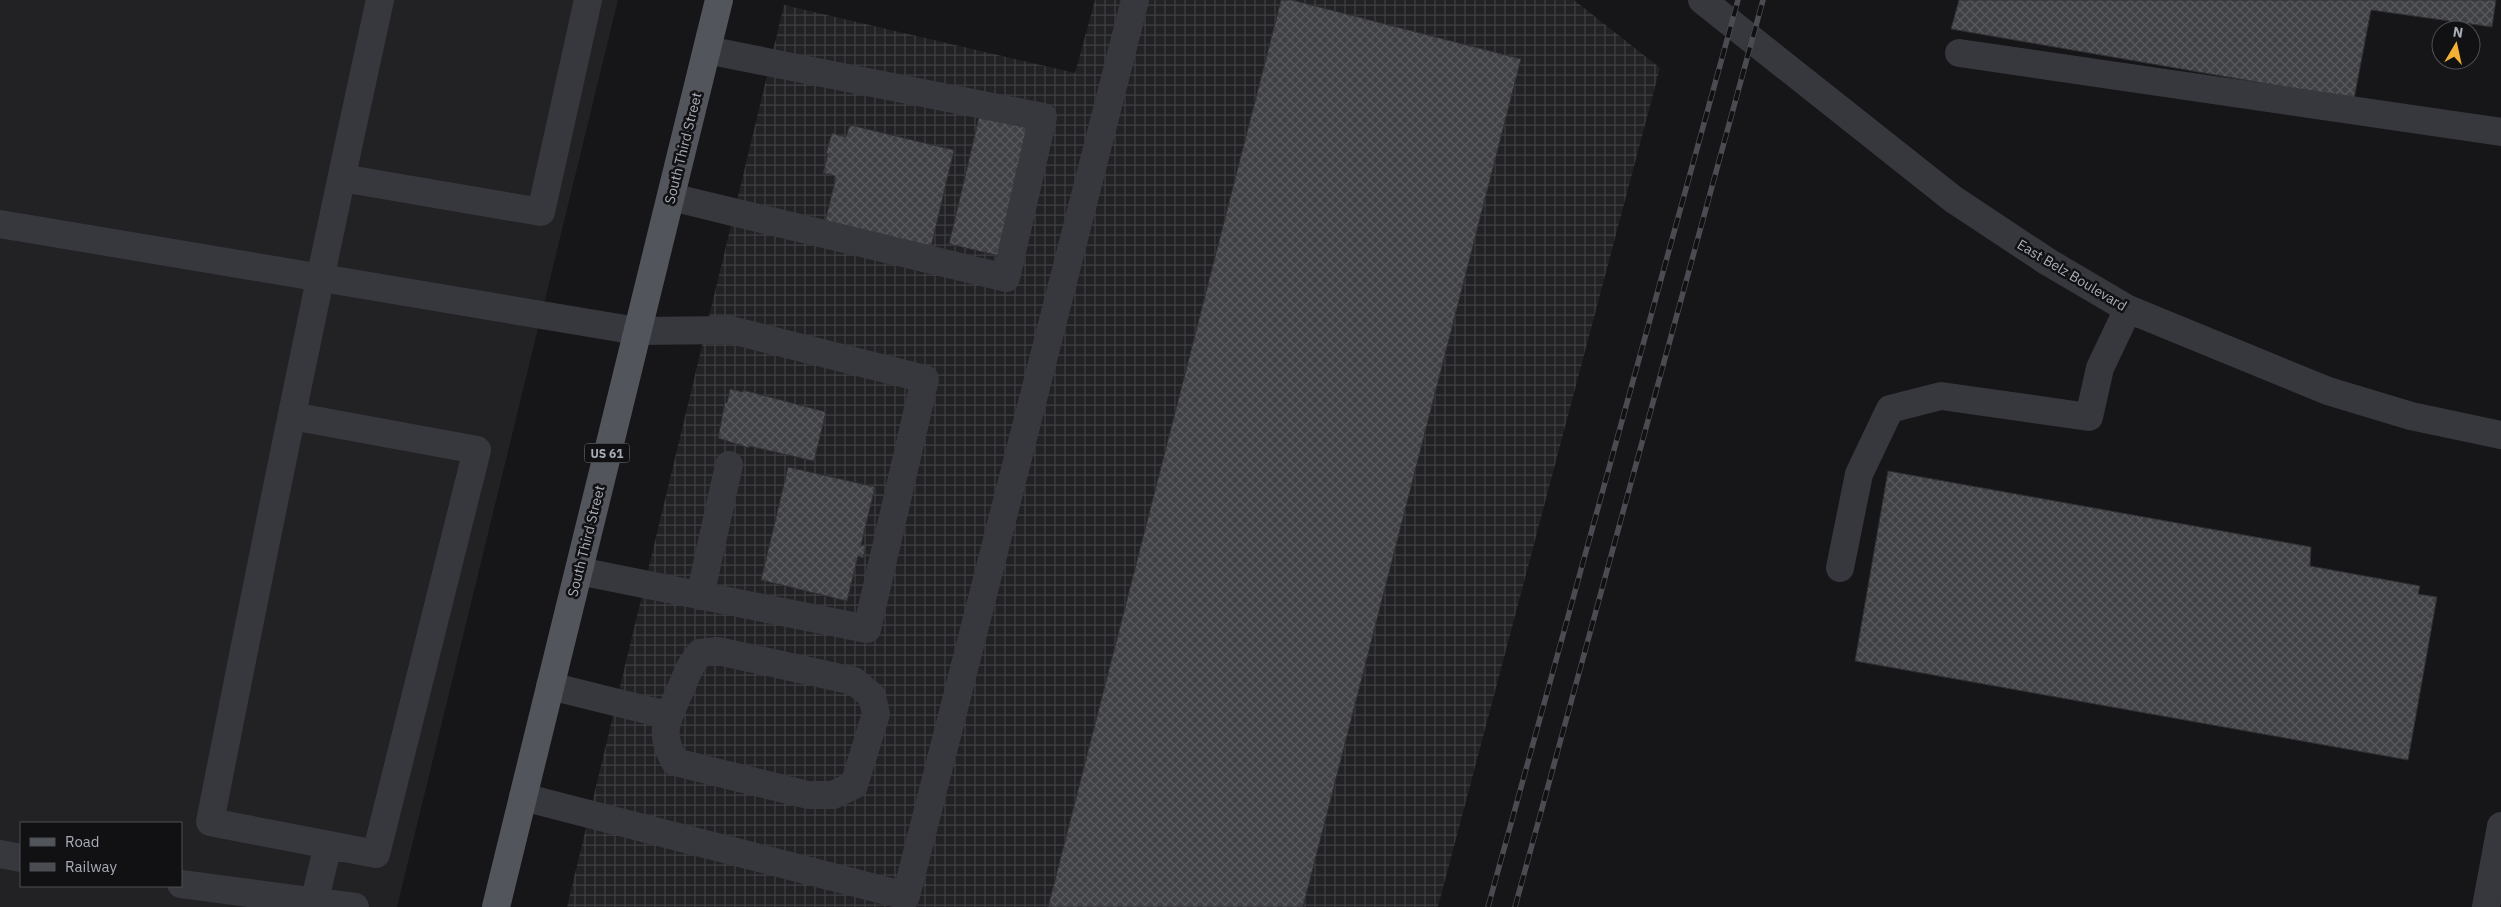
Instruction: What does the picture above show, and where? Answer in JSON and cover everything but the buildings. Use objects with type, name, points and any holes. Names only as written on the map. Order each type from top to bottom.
[{"type":"main road","name":"South Third Street","points":[[496,907],[719,0]]},
{"type":"street","points":[[292,416],[477,450],[376,854],[210,822],[292,416],[320,278],[380,0]]},
{"type":"street","points":[[342,178],[541,212],[588,0]]},
{"type":"street","points":[[523,797],[905,902],[1134,0]]},
{"type":"street","name":"East Belz Boulevard","points":[[1702,0],[1953,199],[2048,262],[2128,309],[2328,390],[2411,416],[2501,435]]},
{"type":"street","points":[[671,197],[1006,278],[1043,117],[707,50]]},
{"type":"street","points":[[1959,53],[2501,132]]},
{"type":"street","points":[[0,224],[637,331],[731,330],[925,379],[867,629],[579,571]]},
{"type":"street","points":[[1840,568],[1858,474],[1890,409],[1941,396],[2088,417],[2100,368],[2128,309]]},
{"type":"street","points":[[700,596],[729,465]]},
{"type":"street","points":[[718,651],[854,681],[872,696],[876,714],[854,785],[833,795],[808,795],[675,762],[666,746],[667,715],[678,694],[687,670],[700,654],[718,651]]},
{"type":"street","points":[[550,686],[667,715]]},
{"type":"street","points":[[2486,907],[2501,826]]},
{"type":"street","points":[[314,904],[328,844]]},
{"type":"street","points":[[0,854],[20,858]]},
{"type":"street","points":[[182,884],[314,904],[355,907]]},
{"type":"shaded area","points":[[0,0],[618,0],[397,907],[0,907]]},
{"type":"shaded area","points":[[1095,0],[1574,0],[1660,68],[1438,907],[567,907],[784,5],[1075,73]]},
{"type":"railway","points":[[1488,907],[1738,0]]},
{"type":"railway","points":[[1515,907],[1763,0]]}]
